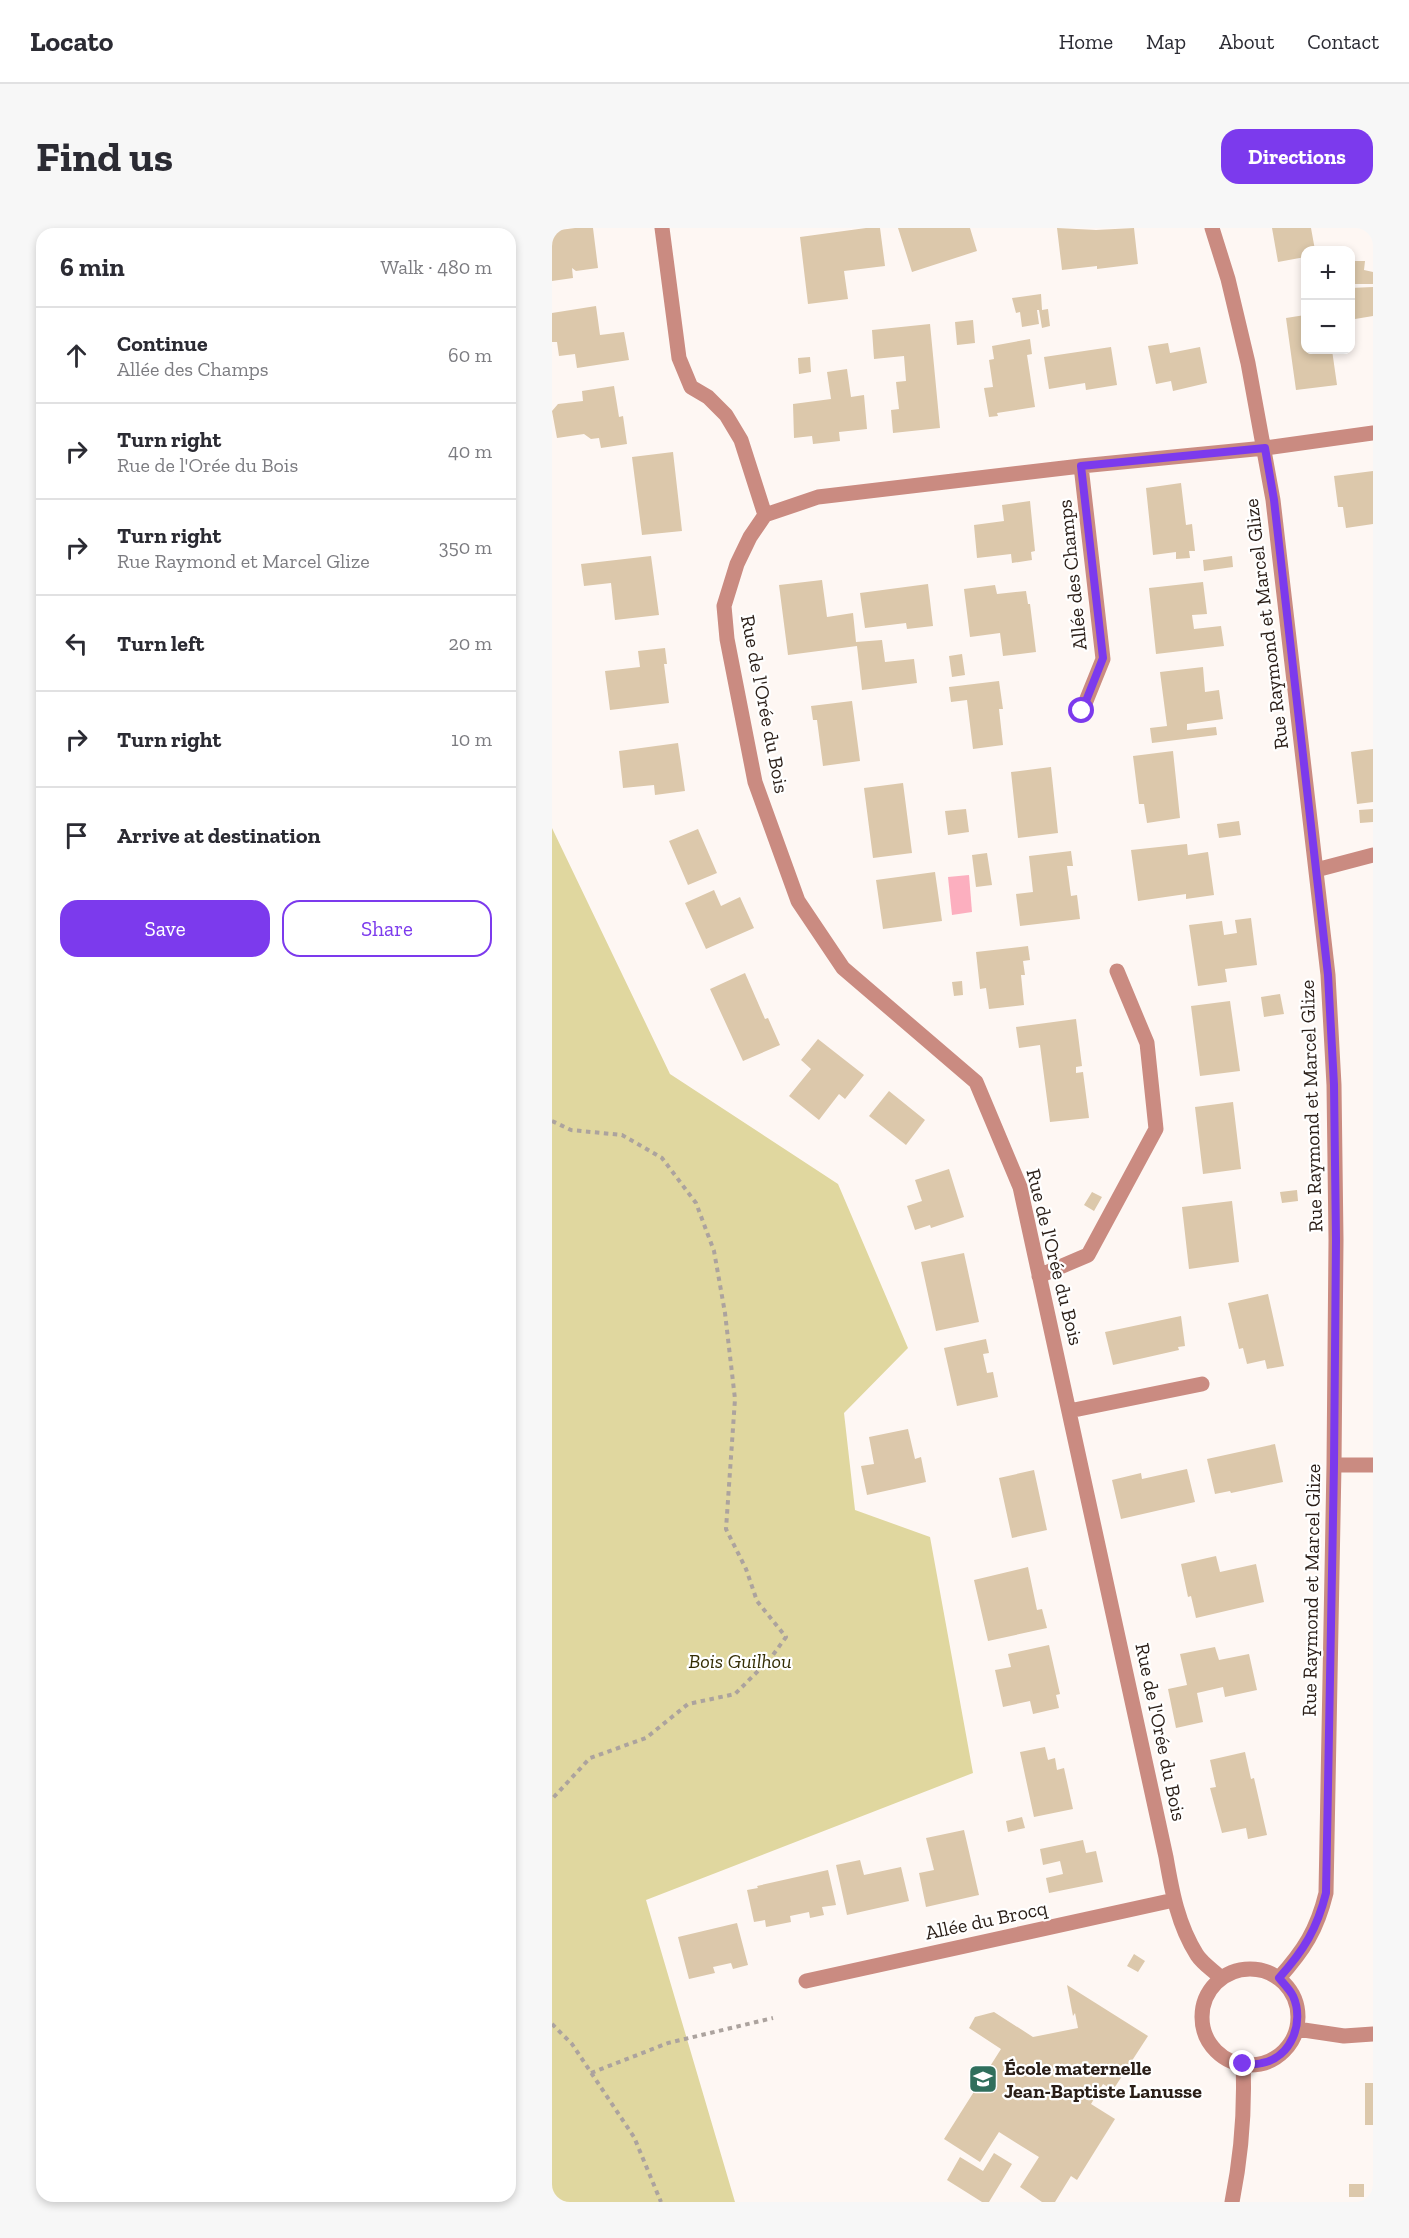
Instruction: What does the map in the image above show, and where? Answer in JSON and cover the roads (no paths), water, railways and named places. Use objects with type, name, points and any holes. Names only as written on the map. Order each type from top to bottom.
[{"type":"street","points":[[662,228],[679,358],[691,387],[708,397],[726,415],[741,440],[765,515],[818,497],[1081,466],[1265,448],[1373,433]]},
{"type":"street","name":"Rue Raymond et Marcel Glize","points":[[1212,228],[1230,290],[1265,448],[1274,500],[1328,975],[1334,1085],[1336,1240],[1334,1465],[1326,1893],[1321,1913],[1302,1952],[1279,1978]]},
{"type":"street","name":"Allée des Champs","points":[[1081,466],[1103,658],[1082,711]]},
{"type":"street","name":"Rue de l'Orée du Bois","points":[[765,515],[750,537],[737,564],[724,606],[727,639],[755,782],[798,901],[843,968],[976,1082],[1020,1186],[1174,1900],[1180,1921],[1198,1957],[1221,1978]]},
{"type":"street","points":[[1316,870],[1373,855]]},
{"type":"street","points":[[1040,1276],[1088,1255],[1156,1129],[1147,1043],[1117,971]]},
{"type":"street","points":[[1069,1411],[1202,1384]]},
{"type":"street","points":[[1334,1465],[1373,1465]]},
{"type":"street","name":"Allée du Brocq","points":[[806,1981],[1174,1900]]},
{"type":"street","points":[[1247,1969],[1264,1970],[1279,1978],[1293,1994],[1298,2010],[1297,2029],[1290,2044],[1278,2056],[1263,2063],[1243,2064],[1227,2059],[1214,2049],[1205,2035],[1202,2018],[1203,2005],[1210,1990],[1230,1972],[1247,1969]]},
{"type":"street","points":[[1297,2029],[1344,2036],[1373,2034]]},
{"type":"street","points":[[1232,2202],[1239,2166],[1243,2064]]},
{"type":"place","name":"École maternelle Jean-Baptiste Lanusse","points":[[983,2079]]},
{"type":"park label","name":"Bois Guilhou","points":[[740,1661]]}]
